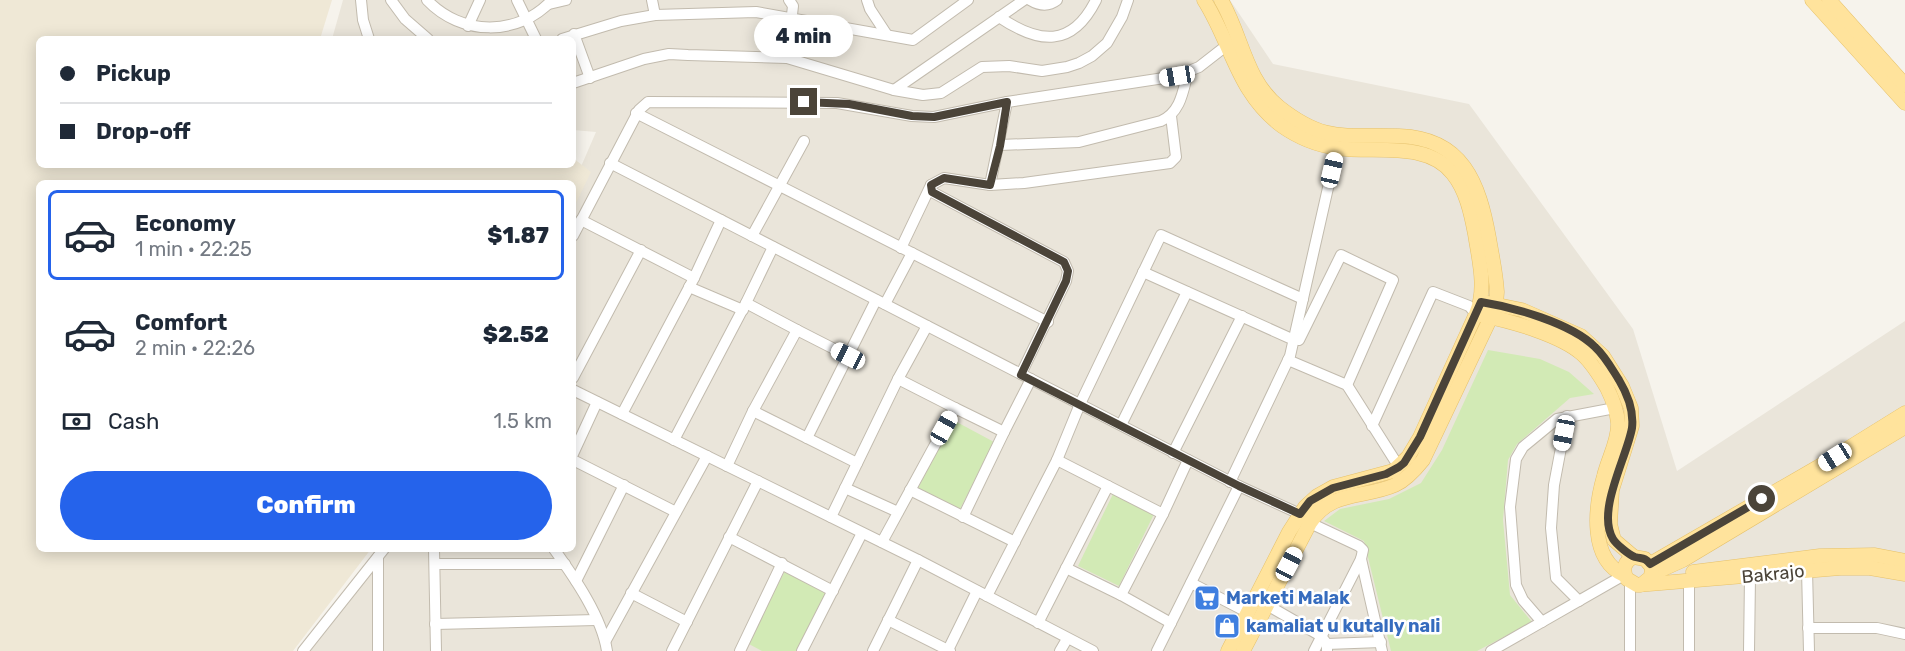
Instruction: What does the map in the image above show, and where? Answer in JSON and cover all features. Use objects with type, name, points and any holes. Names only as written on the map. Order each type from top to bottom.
[{"type":"main road","points":[[1204,0],[1244,85],[1275,112],[1334,136],[1410,137],[1433,142],[1448,149],[1462,162],[1477,191],[1483,211],[1496,280],[1493,310],[1469,344],[1408,457],[1399,467],[1386,474],[1333,488],[1310,501],[1305,519],[1267,605],[1243,651]]},
{"type":"main road","points":[[1221,0],[1254,77],[1290,132],[1308,141],[1337,148],[1418,153],[1434,158],[1450,170],[1461,187],[1470,211],[1481,274],[1469,344],[1428,452],[1418,467],[1394,486],[1331,502],[1289,532],[1228,651]]},
{"type":"main road","points":[[1812,0],[1905,103]]},
{"type":"main road","points":[[1829,0],[1905,85]]},
{"type":"main road","points":[[1496,280],[1509,300],[1522,310],[1572,331],[1589,341],[1603,356],[1626,394],[1631,408],[1632,426],[1612,490],[1610,524],[1614,540],[1635,557],[1645,558],[1641,576]]},
{"type":"main road","points":[[1475,307],[1493,310],[1522,310]]},
{"type":"main road","points":[[1493,310],[1516,324],[1562,341],[1578,350],[1590,362],[1603,382],[1615,408],[1618,425],[1601,487],[1598,531],[1603,556],[1609,564],[1641,576],[1839,562],[1884,556],[1905,561]]},
{"type":"main road","points":[[1469,344],[1505,326],[1516,324]]},
{"type":"main road","points":[[1641,576],[1683,560],[1904,418]]},
{"type":"main road","points":[[1635,557],[1626,564],[1641,576]]},
{"type":"main road","name":"Bakrajo","points":[[1641,576],[1689,581],[1750,577],[1807,570],[1839,562],[1905,574]]},
{"type":"street","points":[[361,0],[368,36]]},
{"type":"street","points":[[391,0],[405,19],[425,36]]},
{"type":"street","points":[[427,0],[449,18],[468,26],[498,28],[527,20],[550,2],[566,0]]},
{"type":"street","points":[[468,26],[480,0]]},
{"type":"street","points":[[517,0],[535,36]]},
{"type":"street","points":[[652,0],[655,15]]},
{"type":"street","points":[[867,0],[870,9],[887,35]]},
{"type":"street","points":[[569,36],[621,21],[655,15],[756,12],[792,6],[887,35],[913,40],[968,0]]},
{"type":"street","points":[[894,90],[1024,0]]},
{"type":"street","points":[[1030,0],[1045,5],[1057,0]]},
{"type":"street","points":[[999,17],[1027,33],[1053,37],[1077,27],[1096,0]]},
{"type":"street","points":[[576,82],[644,59],[669,54],[787,58],[894,90],[923,95],[941,93],[982,67],[1009,66],[1042,71],[1079,63],[1092,56],[1107,43],[1122,17],[1128,0]]},
{"type":"street","points":[[787,58],[792,6]]},
{"type":"street","points":[[576,40],[590,78]]},
{"type":"street","points":[[576,230],[636,113],[645,104],[653,102],[825,102],[849,104],[912,116],[934,117],[1007,102],[1188,72],[1209,61],[1226,46]]},
{"type":"street","points":[[1000,146],[1085,141],[1157,122],[1171,116],[1177,108],[1188,72]]},
{"type":"street","points":[[990,185],[1000,146],[1007,102]]},
{"type":"street","points":[[636,113],[1048,322]]},
{"type":"street","points":[[901,248],[931,185],[944,178],[990,185],[1024,183],[1170,163],[1176,157],[1171,116]]},
{"type":"street","points":[[752,236],[804,141]]},
{"type":"street","points":[[1289,358],[1337,148]]},
{"type":"street","points":[[610,163],[1173,453],[1359,546],[1363,550],[1360,559],[1325,644],[1314,651]]},
{"type":"street","points":[[931,185],[932,192],[1064,262],[1068,271],[1066,281],[1004,432],[963,517]]},
{"type":"street","points":[[581,220],[641,250],[692,282],[848,356]]},
{"type":"street","points":[[622,414],[692,282],[721,220]]},
{"type":"street","points":[[888,620],[949,650],[1015,542],[1057,460],[1080,404],[1161,235],[1303,299]]},
{"type":"street","points":[[674,440],[773,247]]},
{"type":"street","points":[[576,372],[641,250]]},
{"type":"street","points":[[807,438],[848,356],[912,253]]},
{"type":"street","points":[[1157,651],[1191,583],[1289,358],[1341,255],[1393,280],[1347,385]]},
{"type":"street","points":[[1143,272],[1294,340]]},
{"type":"street","points":[[1121,425],[1187,292]]},
{"type":"street","points":[[1372,426],[1433,292],[1475,307]]},
{"type":"street","points":[[1173,453],[1242,316]]},
{"type":"street","points":[[831,517],[898,379],[927,326]]},
{"type":"street","points":[[727,466],[753,411],[797,330]]},
{"type":"street","points":[[1289,358],[1347,385],[1399,467]]},
{"type":"street","points":[[898,379],[1004,432]]},
{"type":"street","points":[[576,392],[918,560],[1093,651]]},
{"type":"street","points":[[576,448],[597,402]]},
{"type":"street","points":[[882,542],[955,408]]},
{"type":"street","points":[[1542,622],[1517,591],[1510,497],[1516,459],[1520,451],[1554,420],[1615,408]]},
{"type":"street","points":[[753,411],[857,463]]},
{"type":"street","points":[[1567,416],[1554,485],[1551,528],[1556,578],[1579,601]]},
{"type":"street","points":[[606,646],[631,593],[707,456]]},
{"type":"street","points":[[1057,460],[1164,514]]},
{"type":"street","points":[[1121,595],[1164,514],[1188,460]]},
{"type":"street","points":[[576,461],[676,512]]},
{"type":"street","points":[[672,651],[758,481]]},
{"type":"street","points":[[576,582],[624,485]]},
{"type":"street","points":[[1038,624],[1108,486]]},
{"type":"street","points":[[845,488],[898,512]]},
{"type":"street","points":[[910,490],[1015,542]]},
{"type":"street","points":[[802,651],[862,533]]},
{"type":"street","points":[[729,537],[832,591]]},
{"type":"street","points":[[434,552],[436,651]]},
{"type":"street","points":[[556,552],[576,582],[596,620],[606,646]]},
{"type":"street","points":[[310,649],[381,553]]},
{"type":"street","points":[[378,651],[381,553]]},
{"type":"street","points":[[1267,605],[1325,644],[1381,646],[1360,559]]},
{"type":"street","points":[[873,651],[918,560]]},
{"type":"street","points":[[435,564],[565,564]]},
{"type":"street","points":[[744,650],[782,564]]},
{"type":"street","points":[[1066,568],[1171,623]]},
{"type":"street","points":[[1807,570],[1809,651]]},
{"type":"street","points":[[1491,651],[1579,601],[1641,576]]},
{"type":"street","points":[[1630,651],[1641,576]]},
{"type":"street","points":[[1749,651],[1750,577]]},
{"type":"street","points":[[1689,581],[1689,651]]},
{"type":"street","points":[[1191,583],[1249,613]]},
{"type":"street","points":[[631,593],[687,622]]},
{"type":"street","points":[[435,624],[596,620]]},
{"type":"street","points":[[1808,628],[1877,628],[1905,634]]},
{"type":"street","points":[[1060,651],[1067,639]]},
{"type":"shaded area","points":[[0,0],[332,0],[321,36],[36,36],[36,168],[576,168],[576,160],[591,172],[576,203],[576,180],[36,180],[36,552],[369,552],[293,651],[0,651]]},
{"type":"shaded area","points":[[343,0],[1230,0],[1273,64],[1469,104],[1633,329],[1677,471],[1905,321],[1905,651],[299,651],[376,552],[576,552],[575,180],[596,132],[576,130],[576,36],[333,36]]},
{"type":"green space","points":[[1488,350],[1540,359],[1569,372],[1594,394],[1570,398],[1517,444],[1508,460],[1503,520],[1510,595],[1532,622],[1477,651],[1391,651],[1364,541],[1324,521],[1340,509],[1389,499],[1421,483],[1442,450]]},
{"type":"green space","points":[[953,420],[994,442],[959,511],[917,490]]},
{"type":"green space","points":[[1113,494],[1154,514],[1119,586],[1078,566]]},
{"type":"green space","points":[[785,571],[827,592],[796,651],[762,651],[747,643]]},
{"type":"place","name":"Marketi Malak","points":[[1207,598]]},
{"type":"place","name":"kamaliat u kutally nali","points":[[1227,626]]},
{"type":"route","points":[[804,102],[861,105],[912,116],[934,117],[1007,102],[1000,146],[990,185],[944,178],[931,185],[932,192],[1064,262],[1068,271],[1066,281],[1021,375],[1239,486],[1300,514],[1310,501],[1333,488],[1386,474],[1404,463],[1420,437],[1481,302],[1515,308],[1572,331],[1596,348],[1616,376],[1630,403],[1632,420],[1630,435],[1612,490],[1609,516],[1614,540],[1635,557],[1645,558],[1650,564],[1762,499]]}]
